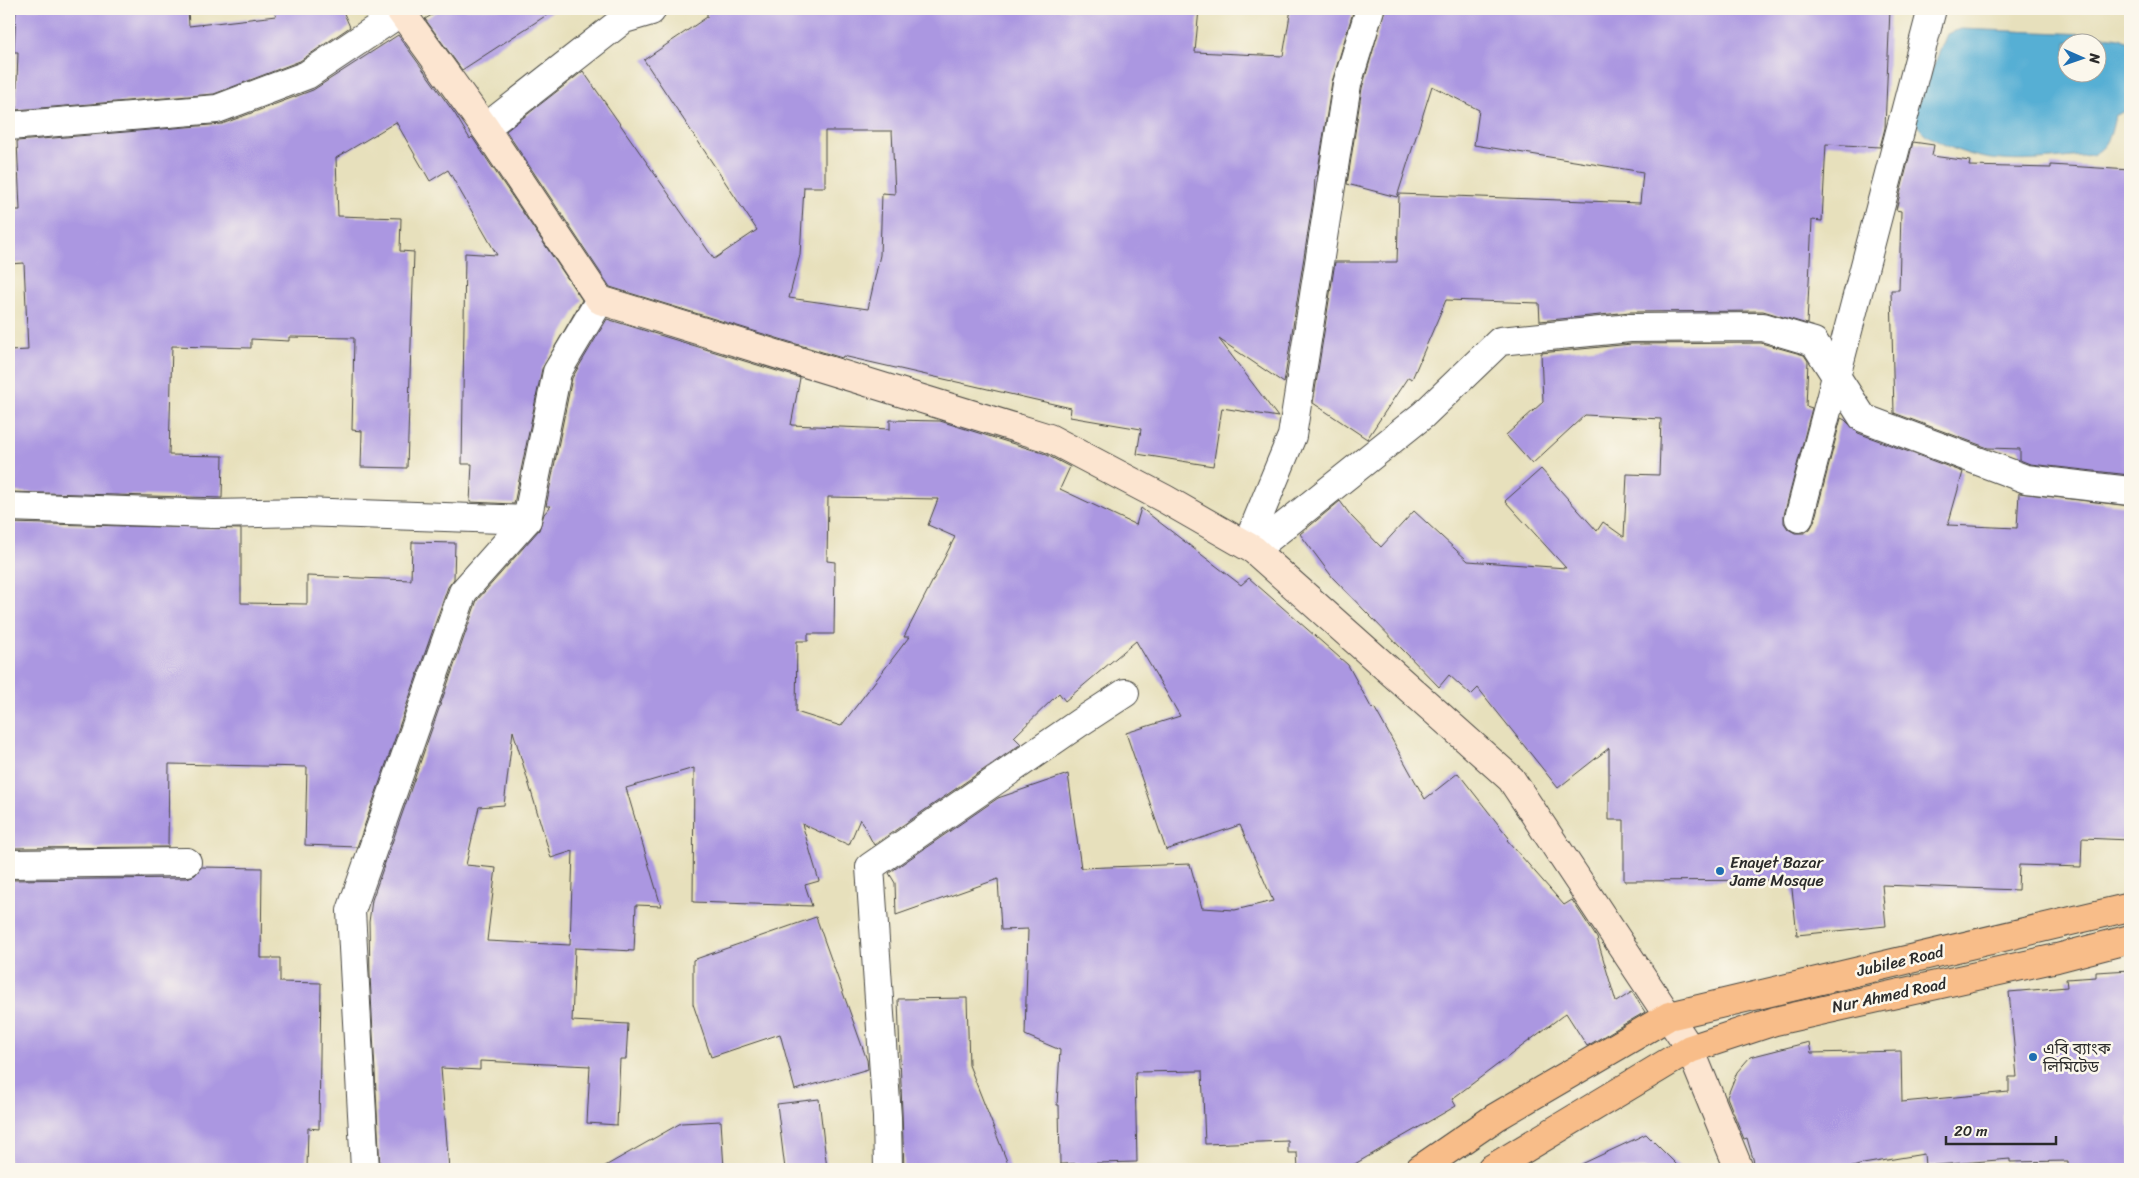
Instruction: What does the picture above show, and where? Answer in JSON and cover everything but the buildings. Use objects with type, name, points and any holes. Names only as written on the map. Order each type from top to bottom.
[{"type":"main road","name":"Jubilee Road","points":[[1420,1169],[1496,1117],[1669,1016],[2130,906]]},
{"type":"main road","name":"Nur Ahmed Road","points":[[1491,1169],[1690,1049],[1775,1021],[2057,958],[2130,939]]},
{"type":"street","points":[[1251,547],[1292,436],[1347,84],[1370,9]]},
{"type":"street","points":[[1799,518],[1932,9]]},
{"type":"street","points":[[9,126],[217,109],[307,75],[400,10],[485,128],[600,300],[1049,438],[1251,547],[1511,779],[1690,1049],[1739,1169]]},
{"type":"street","points":[[485,128],[624,19],[651,11]]},
{"type":"street","points":[[365,1169],[351,911],[463,592],[527,520],[557,372],[600,300]]},
{"type":"street","points":[[1251,547],[1423,415],[1500,341],[1630,328],[1763,327],[1814,342],[1863,418],[2026,479],[2130,491]]},
{"type":"street","points":[[9,507],[214,514],[302,512],[527,520]]},
{"type":"street","points":[[888,1169],[887,1117],[870,867],[1125,693]]},
{"type":"street","points":[[9,864],[187,862]]},
{"type":"water","points":[[1961,29],[2056,33],[2056,82],[2106,82],[2106,36],[2120,38],[2130,43],[2130,108],[2115,116],[2106,144],[2092,155],[2015,161],[1978,157],[1941,143],[1926,135],[1917,125],[1913,115],[1947,34]]},
{"type":"place","name":"Enayet Bazar Jame Mosque","points":[[1720,871]]},
{"type":"place","name":"এবি ব্যাংক লিমিটেড","points":[[2033,1057]]}]
